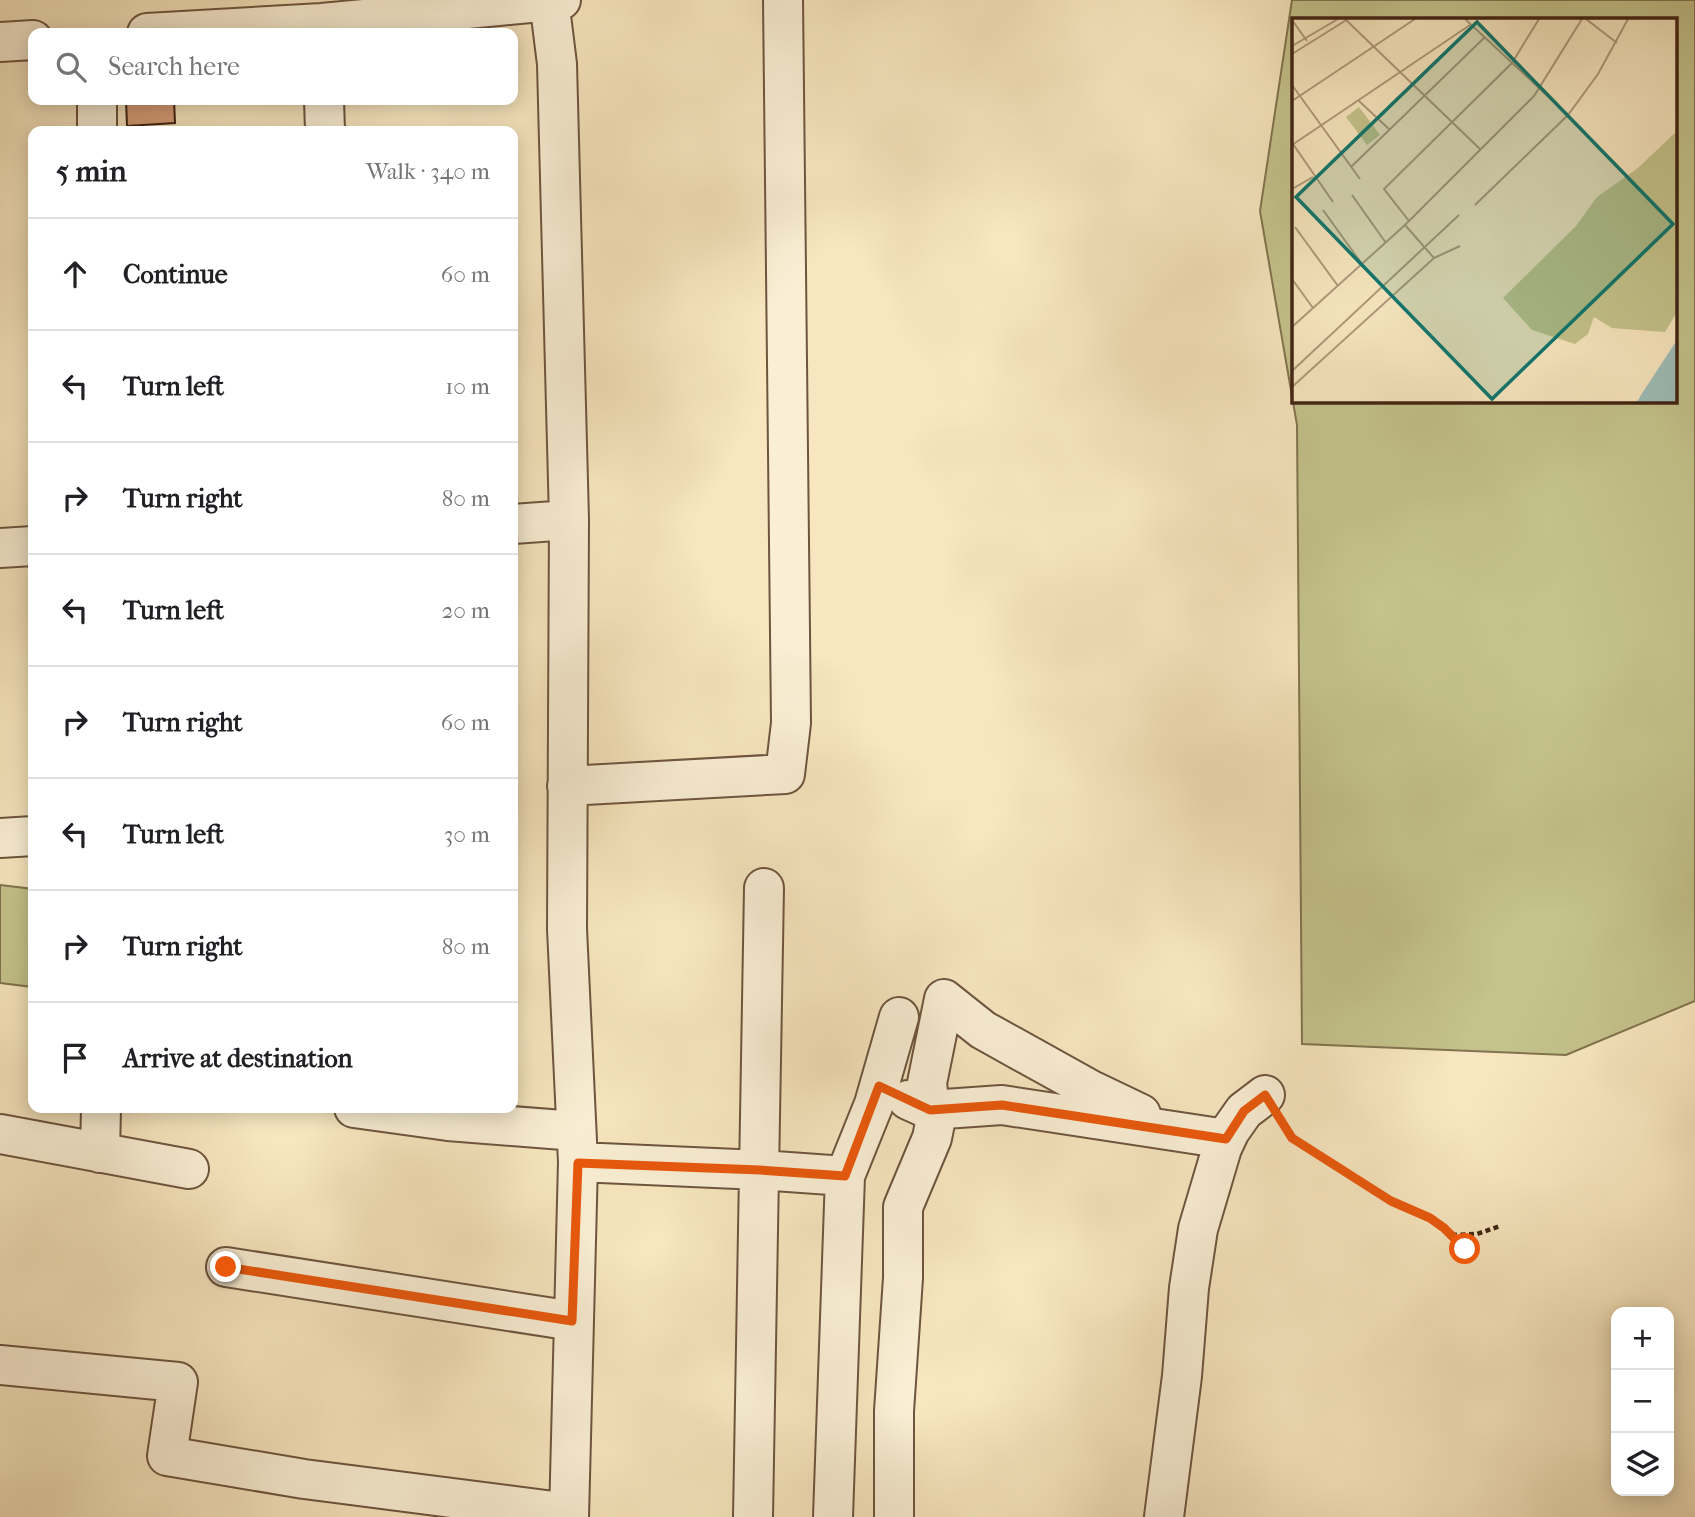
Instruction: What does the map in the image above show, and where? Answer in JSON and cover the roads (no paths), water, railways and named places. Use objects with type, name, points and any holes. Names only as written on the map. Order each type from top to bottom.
[{"type":"street","points":[[0,1365],[178,1382],[167,1456],[304,1479],[569,1515],[577,1147],[567,929],[569,520],[553,0],[209,28]]},
{"type":"street","points":[[568,786],[785,774],[791,723],[783,0]]},
{"type":"street","points":[[0,42],[28,40]]},
{"type":"street","points":[[97,105],[97,126]]},
{"type":"street","points":[[324,105],[325,126]]},
{"type":"street","points":[[518,524],[569,520]]},
{"type":"street","points":[[0,548],[28,546]]},
{"type":"street","points":[[0,838],[28,836]]},
{"type":"street","points":[[753,1517],[764,888]]},
{"type":"street","points":[[894,1517],[894,1411],[903,1278],[903,1207],[932,1138],[935,1123],[930,1110],[928,1083],[944,999],[967,1019],[1004,1042],[1093,1091],[1183,1133]]},
{"type":"street","points":[[833,1517],[845,1176],[879,1086],[899,1017]]},
{"type":"street","points":[[879,1086],[930,1110],[1002,1105],[1226,1139]]},
{"type":"street","points":[[1164,1517],[1198,1229],[1226,1139],[1244,1111],[1265,1095]]},
{"type":"street","points":[[100,1153],[101,1113]]},
{"type":"street","points":[[390,1113],[448,1121],[577,1147],[760,1170],[845,1176]]},
{"type":"street","points":[[0,1134],[189,1169]]},
{"type":"street","points":[[226,1267],[572,1321]]}]
